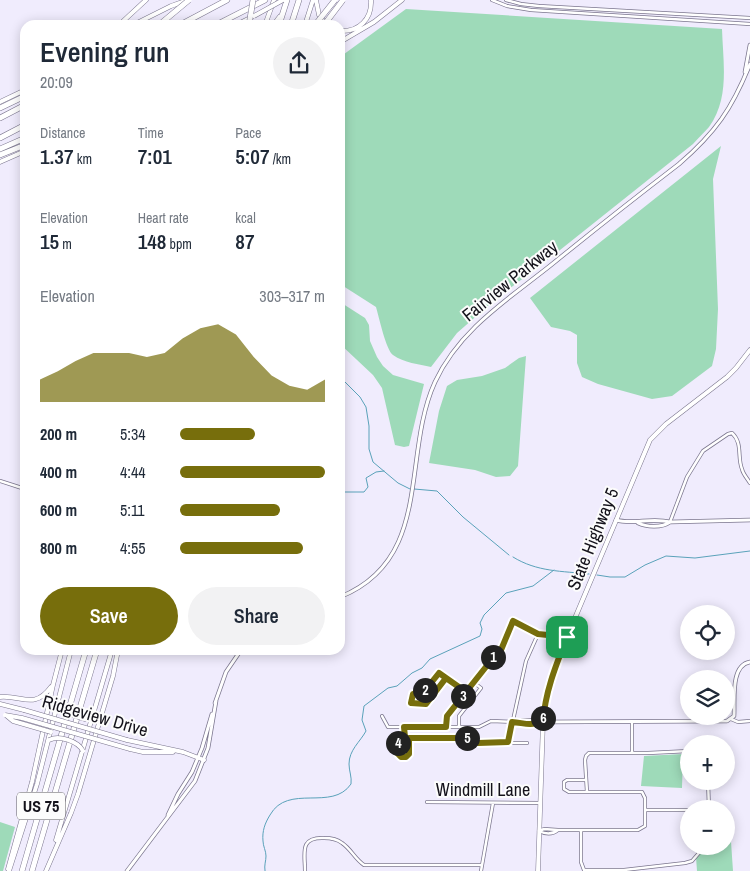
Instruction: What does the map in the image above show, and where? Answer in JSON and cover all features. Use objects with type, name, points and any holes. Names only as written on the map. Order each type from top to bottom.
[{"type":"highway","points":[[165,20],[189,0]]},
{"type":"highway","points":[[189,20],[227,0]]},
{"type":"highway","points":[[224,20],[254,2],[265,0]]},
{"type":"highway","points":[[281,20],[285,0]]},
{"type":"highway","points":[[293,20],[299,0]]},
{"type":"highway","points":[[319,20],[335,0]]},
{"type":"highway","points":[[329,20],[343,0]]},
{"type":"highway","points":[[250,20],[254,2]]},
{"type":"highway","points":[[277,20],[283,12]]},
{"type":"highway","points":[[0,108],[20,98]]},
{"type":"highway","points":[[0,118],[20,108]]},
{"type":"highway","points":[[0,138],[20,128]]},
{"type":"highway","points":[[0,155],[20,141]]},
{"type":"highway","points":[[0,149],[20,145]]},
{"type":"highway","name":"US 75","points":[[22,871],[85,655]]},
{"type":"highway","name":"US 75","points":[[32,871],[96,655]]},
{"type":"main road","points":[[124,20],[146,0]]},
{"type":"main road","points":[[143,20],[171,6],[189,0]]},
{"type":"main road","points":[[267,20],[274,0]]},
{"type":"main road","points":[[246,20],[285,0]]},
{"type":"main road","points":[[307,20],[314,0]]},
{"type":"main road","points":[[314,0],[322,20]]},
{"type":"main road","points":[[345,31],[358,28],[365,22],[370,14],[371,0]]},
{"type":"main road","points":[[345,39],[374,22],[402,0]]},
{"type":"main road","points":[[0,102],[20,92]]},
{"type":"main road","points":[[0,162],[20,153]]},
{"type":"main road","name":"State Highway 5","points":[[538,871],[545,701],[549,684],[567,637],[644,452],[654,436],[666,424],[736,368],[750,350]]},
{"type":"main road","points":[[8,871],[32,782],[52,685],[61,655]]},
{"type":"main road","points":[[8,871],[37,784],[70,655]]},
{"type":"main road","points":[[46,871],[70,797],[111,655]]},
{"type":"main road","points":[[51,856],[78,794],[113,676],[117,655]]},
{"type":"main road","points":[[0,697],[38,699],[52,685]]},
{"type":"main road","name":"Ridgeview Drive","points":[[1,704],[141,744],[183,752],[204,760]]},
{"type":"main road","points":[[58,704],[63,712],[86,719],[93,716]]},
{"type":"main road","name":"Ridgeview Drive","points":[[2,715],[22,718],[52,729],[143,752],[183,752]]},
{"type":"main road","points":[[49,740],[55,737],[77,744],[81,746],[83,751]]},
{"type":"street","points":[[492,0],[520,9],[750,24]]},
{"type":"street","points":[[506,0],[521,4],[750,18]]},
{"type":"street","points":[[520,9],[521,4]]},
{"type":"street","points":[[614,16],[615,10]]},
{"type":"street","points":[[696,14],[696,20]]},
{"type":"street","name":"Fairview Parkway","points":[[743,80],[750,45]]},
{"type":"street","name":"Fairview Parkway","points":[[345,594],[366,582],[386,564],[397,547],[408,512],[426,407],[434,384],[451,354],[466,335],[487,314],[696,149],[713,132],[726,114],[750,64]]},
{"type":"street","points":[[670,522],[687,476],[703,451],[732,433],[739,444],[741,468],[750,483]]},
{"type":"street","points":[[0,481],[20,487]]},
{"type":"street","points":[[616,520],[626,523],[641,520],[663,520],[670,522],[750,520]]},
{"type":"street","points":[[446,727],[447,716],[501,650],[513,621],[538,634],[567,637]]},
{"type":"street","points":[[508,742],[512,722],[516,714],[526,661],[538,634]]},
{"type":"street","points":[[164,823],[198,758],[226,672],[238,655]]},
{"type":"street","points":[[735,703],[738,671],[743,664],[750,662]]},
{"type":"street","points":[[446,678],[426,704],[411,703],[413,694],[423,693],[439,673],[466,692]]},
{"type":"street","points":[[459,727],[459,716],[481,688],[473,682]]},
{"type":"street","points":[[127,871],[191,788],[204,760],[210,739],[216,701]]},
{"type":"street","points":[[382,716],[388,727],[479,727],[491,721],[518,722],[521,720],[543,722],[680,722]]},
{"type":"street","points":[[735,720],[750,721]]},
{"type":"street","points":[[632,723],[632,753]]},
{"type":"street","points":[[404,727],[405,737]]},
{"type":"street","points":[[409,738],[409,754],[406,757],[401,757],[398,754],[398,743],[401,737],[469,738],[478,743],[528,743]]},
{"type":"street","points":[[587,792],[586,756],[589,754],[680,751]]},
{"type":"street","points":[[539,831],[544,829],[642,829],[645,826],[646,798],[642,792],[569,792],[564,789],[567,780],[586,780]]},
{"type":"street","name":"Windmill Lane","points":[[426,802],[540,803]]},
{"type":"street","points":[[481,871],[493,803]]},
{"type":"street","points":[[645,810],[680,810]]},
{"type":"street","points":[[581,830],[582,868],[584,870],[624,870],[685,863],[692,861],[697,855]]},
{"type":"street","points":[[305,871],[305,846],[307,841],[314,838],[338,840],[364,865],[482,865]]},
{"type":"green space","points":[[406,9],[722,29],[723,92],[716,116],[709,127],[693,144],[497,298],[457,333],[431,367],[407,362],[393,355],[385,340],[376,307],[345,287],[345,53]]},
{"type":"green space","points":[[721,146],[713,179],[718,309],[716,349],[712,366],[672,396],[652,399],[598,384],[582,377],[577,363],[577,335],[570,331],[551,327],[530,298]]},
{"type":"green space","points":[[345,305],[365,318],[369,325],[370,341],[383,366],[393,375],[424,384],[409,446],[395,445],[382,388],[373,375],[345,349]]},
{"type":"green space","points":[[526,356],[518,466],[510,476],[496,477],[475,470],[429,463],[439,411],[447,386],[457,380],[482,376],[505,368],[519,358]]},
{"type":"green space","points":[[680,754],[680,788],[641,786],[644,756]]},
{"type":"green space","points":[[0,822],[15,827],[3,871],[0,871]]},
{"type":"green space","points":[[698,855],[732,855],[733,871],[697,871],[696,857]]},
{"type":"waterway","points":[[345,382],[360,397],[366,407],[369,426],[369,449],[373,462],[398,483],[410,489]]},
{"type":"waterway","points":[[345,492],[364,492],[368,487],[366,478],[376,472],[384,471]]},
{"type":"waterway","points":[[414,489],[437,491],[463,517],[509,555]]},
{"type":"waterway","points":[[597,575],[625,577],[645,565],[666,556],[695,558],[750,551]]},
{"type":"waterway","points":[[513,557],[531,566],[589,574]]},
{"type":"waterway","points":[[265,871],[266,856],[263,830],[268,818],[278,806],[288,801],[333,796],[343,792],[351,784],[349,759],[366,731],[362,720],[364,706],[388,688],[397,686],[412,673],[422,668],[430,659],[480,636],[482,629],[480,623],[484,615],[506,593],[533,586],[554,570]]},
{"type":"route","points":[[567,637],[538,634],[513,621],[501,650],[466,692],[439,673],[423,693],[413,694],[411,703],[426,704],[446,678],[466,692],[447,716],[446,727],[404,727],[405,737],[401,737],[398,743],[398,754],[401,757],[406,757],[409,754],[409,738],[469,738],[478,743],[508,742],[512,722],[534,725],[543,722],[549,684],[567,637]]}]
